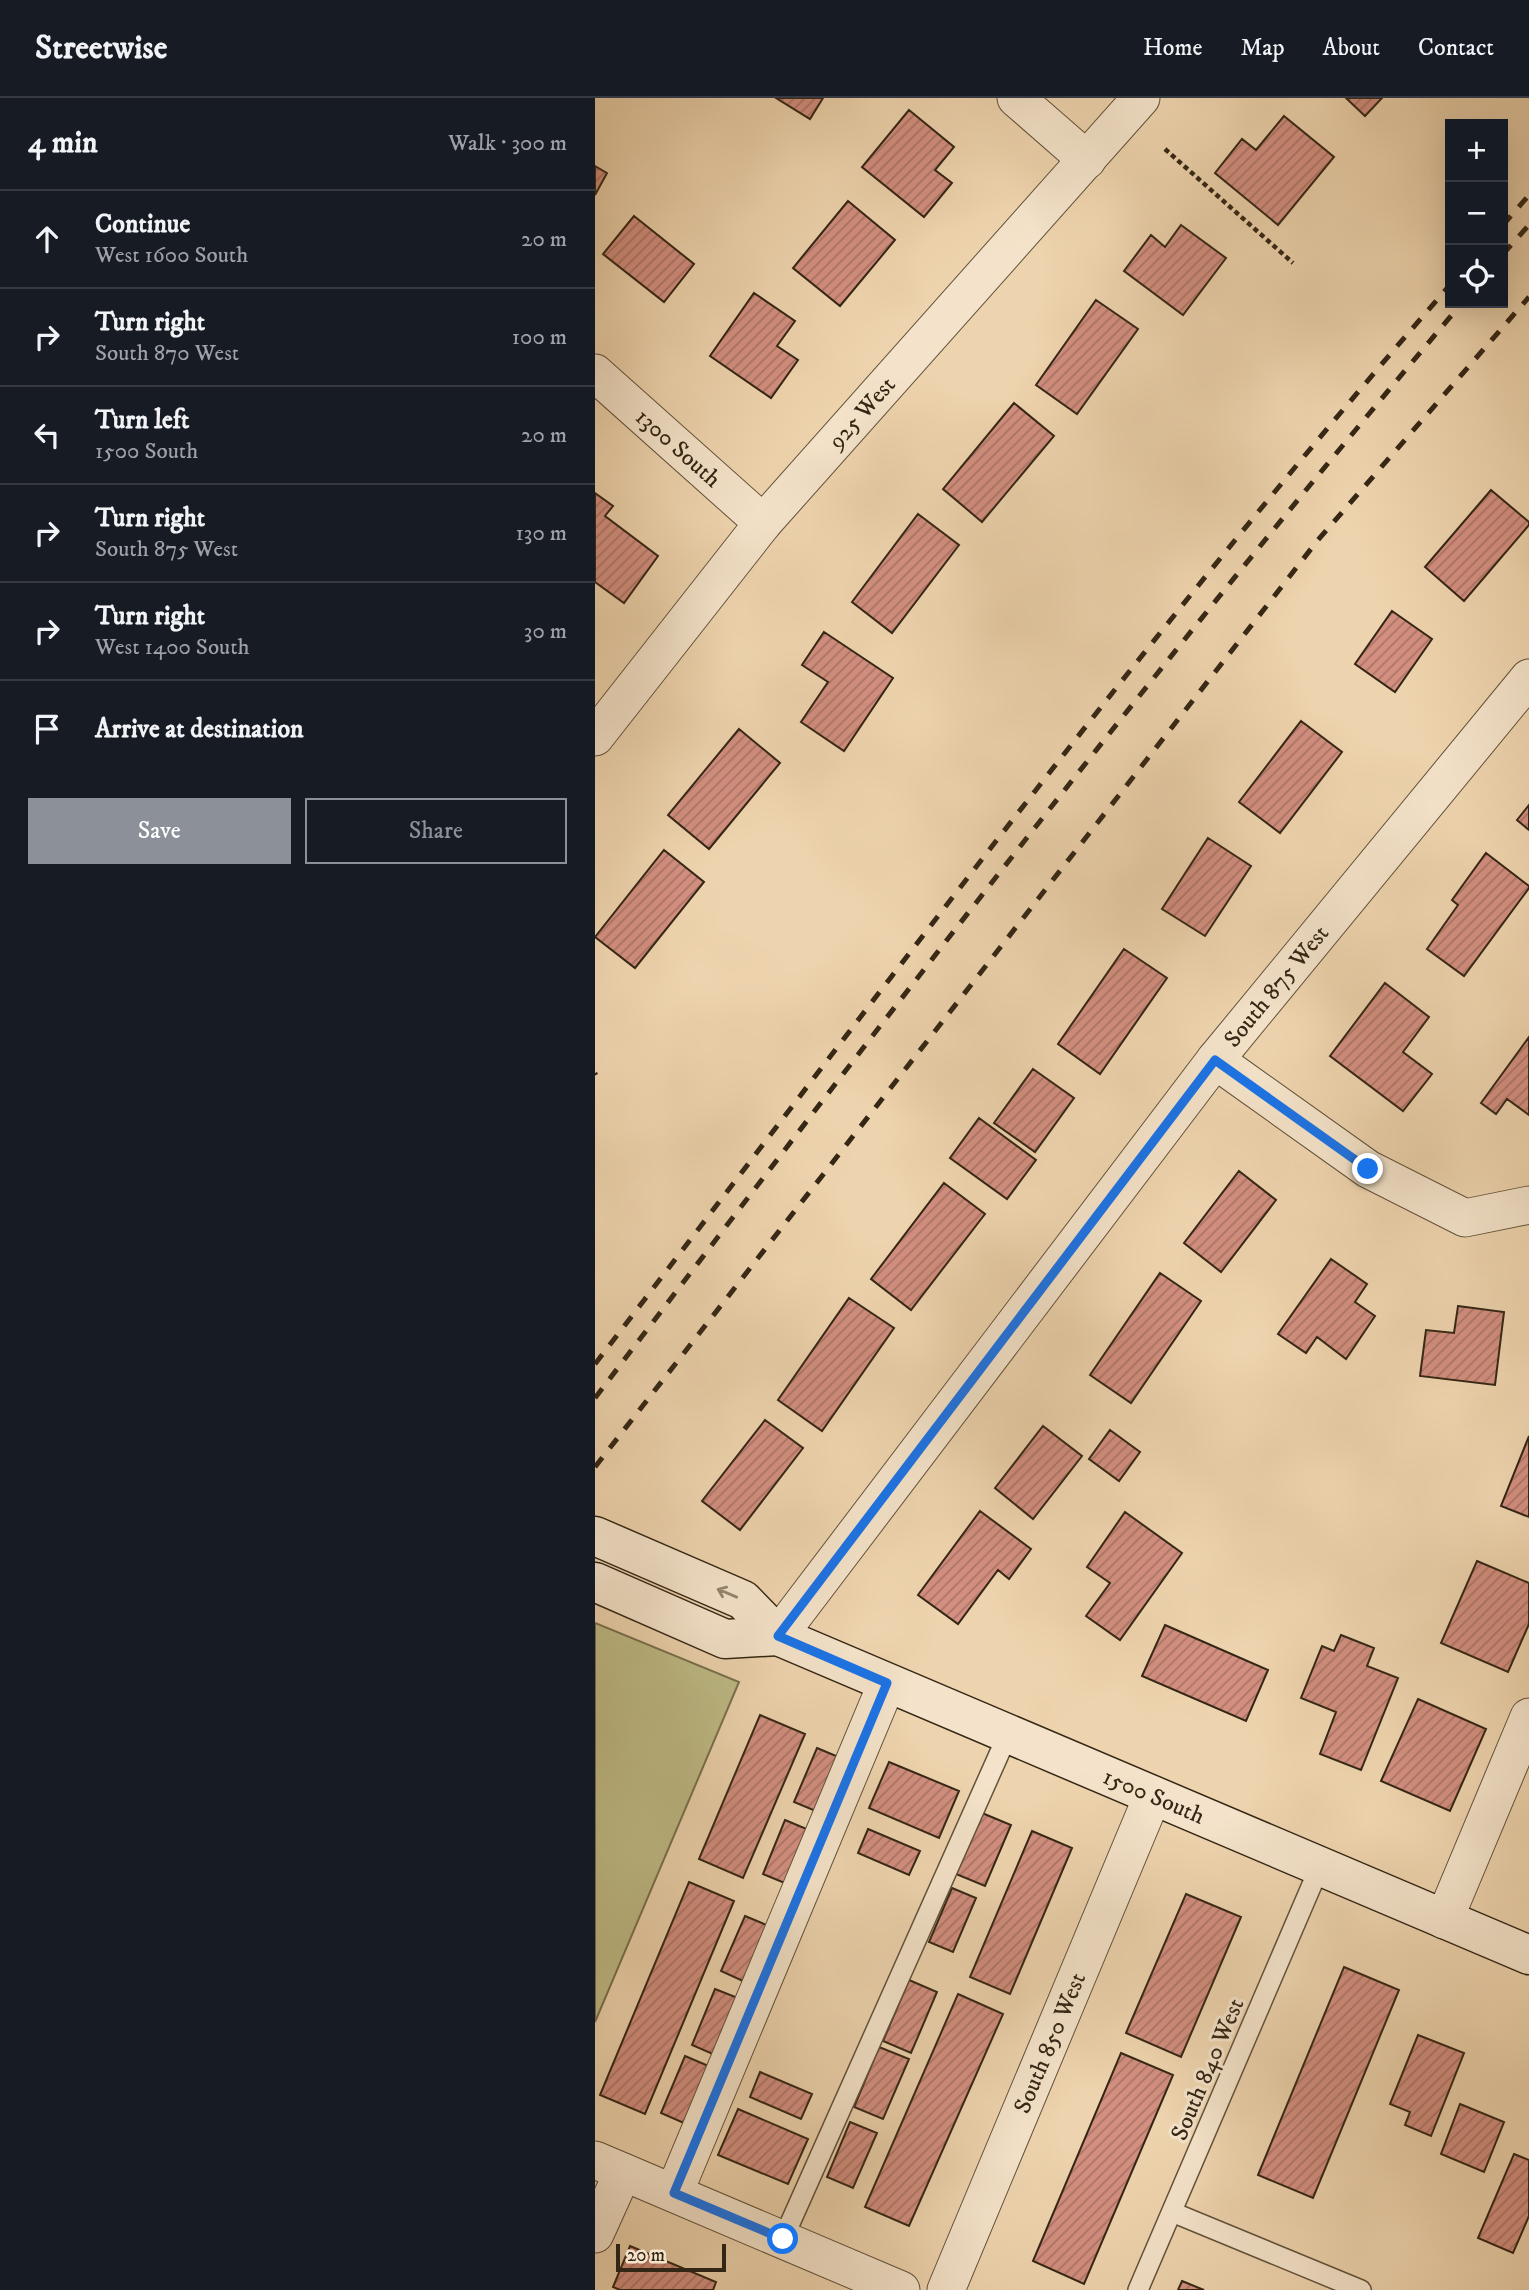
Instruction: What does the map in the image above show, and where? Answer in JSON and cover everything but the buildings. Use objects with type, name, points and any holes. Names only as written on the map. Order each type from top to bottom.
[{"type":"street","points":[[1016,98],[1087,159]]},
{"type":"street","name":"925 West","points":[[595,737],[762,523],[1141,98]]},
{"type":"street","name":"1300 South","points":[[595,373],[762,523]]},
{"type":"street","name":"South 875 West","points":[[778,1636],[1215,1060],[1529,678]]},
{"type":"street","points":[[1215,1060],[1368,1169],[1465,1218],[1529,1205]]},
{"type":"street","name":"1500 South","points":[[595,1536],[743,1600],[778,1636],[1529,1955]]},
{"type":"street","name":"1500 South","points":[[595,1582],[725,1639],[778,1636]]},
{"type":"street","points":[[674,2193],[887,1683]]},
{"type":"street","points":[[1444,1920],[1529,1717]]},
{"type":"street","name":"South 850 West","points":[[946,2290],[1153,1795]]},
{"type":"street","points":[[595,2234],[609,2166],[901,2290]]},
{"type":"lane","points":[[783,2239],[1008,1734]]},
{"type":"lane","name":"South 840 West","points":[[1138,2290],[1320,1866]]},
{"type":"lane","points":[[1172,2212],[1361,2290]]},
{"type":"path","points":[[1165,149],[1293,263]]},
{"type":"shaded area","points":[[595,1623],[739,1682],[595,2022]]},
{"type":"railway","points":[[1508,219],[1529,195]]},
{"type":"railway","points":[[1508,248],[1529,225]]},
{"type":"railway","points":[[595,1364],[1121,682],[1228,548],[1445,291]]},
{"type":"railway","points":[[595,1467],[1318,540],[1529,297]]},
{"type":"railway","points":[[595,1398],[1021,845],[1239,572],[1458,308]]},
{"type":"route","points":[[783,2239],[674,2193],[887,1683],[778,1636],[1215,1060],[1368,1169]]}]
